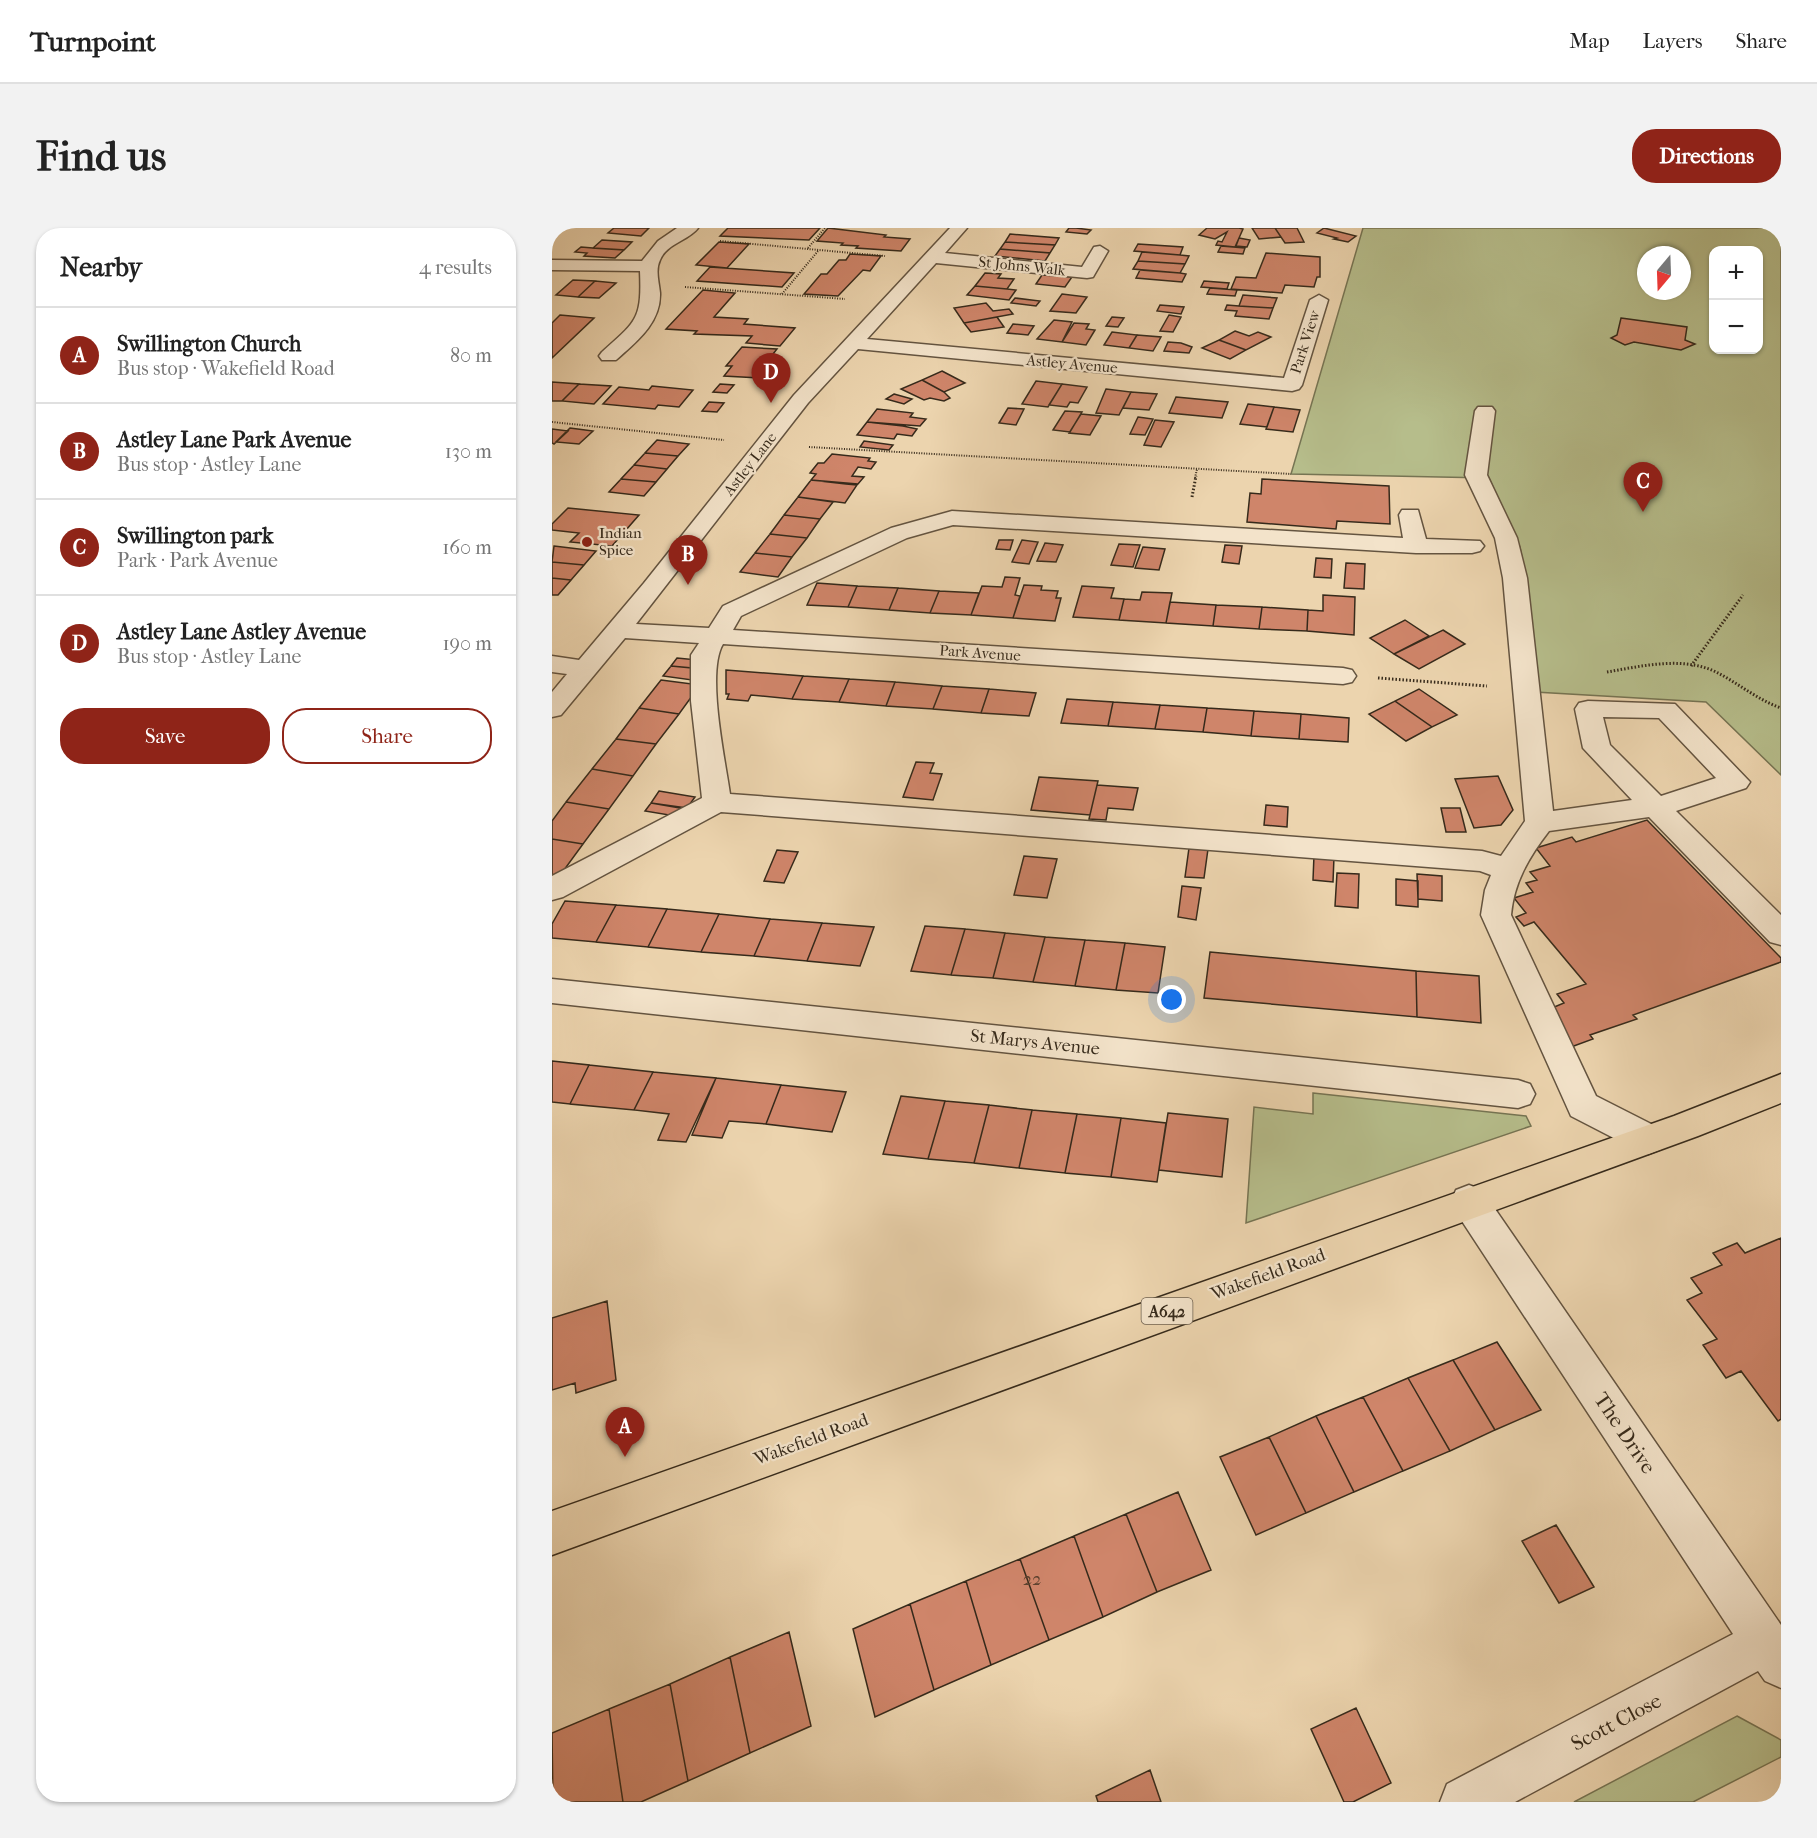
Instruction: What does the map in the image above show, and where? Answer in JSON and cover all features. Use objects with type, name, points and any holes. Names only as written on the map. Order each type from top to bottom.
[{"type":"main road","name":"Wakefield Road","points":[[552,1533],[1647,1140],[1781,1088]]},
{"type":"street","points":[[609,356],[648,313],[651,284],[648,266],[655,254],[690,228]]},
{"type":"street","name":"Astley Lane","points":[[552,709],[618,630],[801,399],[959,228]]},
{"type":"street","name":"St Johns Walk","points":[[932,258],[1087,273],[1100,251]]},
{"type":"street","points":[[552,266],[648,266]]},
{"type":"street","name":"Park View","points":[[1292,385],[1319,300]]},
{"type":"street","name":"Astley Avenue","points":[[853,343],[1292,385]]},
{"type":"street","points":[[1485,411],[1478,446],[1476,475],[1506,538],[1515,578],[1540,822]]},
{"type":"street","points":[[1410,515],[1416,546]]},
{"type":"street","points":[[717,802],[704,701],[704,655],[718,636],[732,610],[899,533],[952,518],[1416,546],[1472,546]]},
{"type":"street","name":"Park Avenue","points":[[618,630],[1343,676]]},
{"type":"street","points":[[552,664],[586,669]]},
{"type":"street","points":[[1647,1140],[1583,1106],[1496,915],[1496,901],[1520,847],[1540,822],[1656,807],[1737,782],[1666,710],[1588,709],[1597,748],[1656,807],[1781,934]]},
{"type":"street","points":[[552,889],[717,802],[1482,861],[1510,870]]},
{"type":"street","name":"St Marys Avenue","points":[[552,991],[1518,1094]]},
{"type":"street","name":"The Drive","points":[[1469,1202],[1774,1654]]},
{"type":"street","name":"Scott Close","points":[[1465,1802],[1774,1654]]},
{"type":"path","points":[[808,248],[825,228]]},
{"type":"path","points":[[671,240],[932,258]]},
{"type":"path","points":[[782,294],[818,251]]},
{"type":"path","points":[[651,284],[891,302]]},
{"type":"path","points":[[552,422],[766,444],[1291,474]]},
{"type":"path","points":[[1691,666],[1743,595]]},
{"type":"green space","points":[[1363,228],[1781,228],[1781,775],[1706,702],[1535,692],[1527,584],[1520,547],[1489,478],[1291,474]]},
{"type":"green space","points":[[1313,1093],[1526,1116],[1531,1126],[1246,1223],[1254,1107],[1313,1114]]},
{"type":"green space","points":[[1737,1716],[1781,1740],[1781,1757],[1693,1802],[1574,1802]]},
{"type":"building","points":[[614,228],[649,228],[641,236],[608,233]]},
{"type":"building","points":[[728,228],[820,228],[809,240],[720,236]]},
{"type":"building","points":[[828,228],[910,239],[901,251],[856,248],[858,246],[817,241]]},
{"type":"building","points":[[1069,228],[1091,230],[1087,234],[1066,232]]},
{"type":"building","points":[[1207,228],[1243,229],[1235,247],[1216,245],[1218,241],[1222,242],[1227,232],[1215,239],[1199,235]]},
{"type":"building","points":[[1252,228],[1275,228],[1281,237],[1259,239]]},
{"type":"building","points":[[1275,228],[1297,228],[1304,242],[1285,243]]},
{"type":"building","points":[[1324,228],[1356,236],[1348,242],[1317,233]]},
{"type":"building","points":[[1010,234],[1059,238],[1055,245],[1005,242]]},
{"type":"building","points":[[1239,238],[1250,240],[1247,247],[1236,246]]},
{"type":"building","points":[[602,240],[632,242],[624,250],[593,248]]},
{"type":"building","points":[[719,242],[749,244],[727,268],[696,265]]},
{"type":"building","points":[[1005,242],[1055,245],[1050,253],[1000,249]]},
{"type":"building","points":[[1138,244],[1183,247],[1180,255],[1134,251]]},
{"type":"building","points":[[1221,246],[1245,248],[1243,254],[1218,252]]},
{"type":"building","points":[[581,247],[624,250],[615,258],[584,256],[587,253],[575,252]]},
{"type":"building","points":[[1000,249],[1050,253],[1045,261],[995,256]]},
{"type":"building","points":[[1142,252],[1189,256],[1185,264],[1138,261]]},
{"type":"building","points":[[1266,253],[1320,257],[1320,277],[1317,277],[1314,287],[1285,285],[1282,293],[1231,289],[1236,277],[1256,278]]},
{"type":"building","points":[[850,254],[881,256],[870,271],[863,270],[838,296],[804,294],[821,274],[827,274],[839,260],[846,260]]},
{"type":"building","points":[[1138,261],[1185,264],[1180,273],[1133,269]]},
{"type":"building","points":[[710,267],[794,273],[782,287],[697,281]]},
{"type":"building","points":[[1140,270],[1186,274],[1182,282],[1136,278]]},
{"type":"building","points":[[985,273],[1001,274],[998,278],[1014,279],[1007,289],[975,286]]},
{"type":"building","points":[[1042,275],[1072,277],[1065,287],[1036,284]]},
{"type":"building","points":[[573,280],[595,281],[578,297],[556,295]]},
{"type":"building","points":[[595,281],[616,283],[599,298],[578,297]]},
{"type":"building","points":[[1204,281],[1229,283],[1227,289],[1201,287]]},
{"type":"building","points":[[975,286],[1016,290],[1009,300],[967,295]]},
{"type":"building","points":[[1210,288],[1237,290],[1235,296],[1207,294]]},
{"type":"building","points":[[703,290],[735,293],[714,317],[748,319],[744,324],[795,328],[780,346],[746,343],[752,336],[694,334],[697,331],[666,329]]},
{"type":"building","points":[[1062,294],[1087,297],[1076,313],[1050,311]]},
{"type":"building","points":[[1243,295],[1277,298],[1273,308],[1239,306]]},
{"type":"building","points":[[1015,298],[1040,301],[1036,306],[1011,303]]},
{"type":"building","points":[[986,303],[993,311],[1009,309],[1013,314],[964,323],[954,308]]},
{"type":"building","points":[[1160,305],[1184,307],[1181,314],[1157,311]]},
{"type":"building","points":[[1227,305],[1273,308],[1269,319],[1235,316],[1237,311],[1225,310]]},
{"type":"building","points":[[560,315],[594,318],[552,358],[552,323]]},
{"type":"building","points":[[1169,315],[1181,317],[1173,332],[1160,331]]},
{"type":"building","points":[[997,317],[1004,327],[971,332],[964,323]]},
{"type":"building","points":[[1112,317],[1124,318],[1118,327],[1106,326]]},
{"type":"building","points":[[1621,318],[1687,327],[1685,340],[1695,344],[1681,350],[1634,342],[1625,345],[1611,338],[1617,335]]},
{"type":"building","points":[[1054,320],[1072,322],[1062,342],[1037,339]]},
{"type":"building","points":[[1074,323],[1089,324],[1086,329],[1095,330],[1086,345],[1062,342]]},
{"type":"building","points":[[1013,324],[1034,326],[1028,335],[1007,333]]},
{"type":"building","points":[[1235,331],[1249,336],[1258,332],[1271,337],[1246,350],[1219,340]]},
{"type":"building","points":[[1112,332],[1137,335],[1129,348],[1104,345]]},
{"type":"building","points":[[1137,335],[1161,337],[1153,351],[1129,348]]},
{"type":"building","points":[[1219,340],[1246,350],[1230,359],[1202,348]]},
{"type":"building","points":[[1168,342],[1192,347],[1189,353],[1164,351]]},
{"type":"building","points":[[742,347],[777,349],[769,359],[774,360],[760,378],[724,376],[732,366],[726,366]]},
{"type":"building","points":[[942,371],[965,383],[944,392],[922,380]]},
{"type":"building","points":[[922,380],[944,392],[950,398],[944,401],[930,398],[924,400],[901,389]]},
{"type":"building","points":[[1036,381],[1062,384],[1048,407],[1022,404]]},
{"type":"building","points":[[552,382],[579,384],[562,401],[552,401]]},
{"type":"building","points":[[579,384],[611,386],[594,404],[562,401]]},
{"type":"building","points":[[720,384],[734,385],[727,393],[713,392]]},
{"type":"building","points":[[1062,384],[1087,387],[1078,403],[1070,402],[1067,407],[1049,405]]},
{"type":"building","points":[[652,386],[693,390],[679,407],[658,405],[655,409],[603,404],[619,387],[649,390]]},
{"type":"building","points":[[1106,389],[1131,392],[1119,415],[1096,413]]},
{"type":"building","points":[[1131,392],[1157,394],[1149,410],[1123,408]]},
{"type":"building","points":[[894,394],[912,399],[904,404],[886,399]]},
{"type":"building","points":[[1176,397],[1228,402],[1222,418],[1169,413]]},
{"type":"building","points":[[709,402],[724,403],[717,412],[702,411]]},
{"type":"building","points":[[1248,404],[1274,407],[1267,427],[1240,424]]},
{"type":"building","points":[[1274,407],[1300,410],[1293,432],[1266,429]]},
{"type":"building","points":[[1008,408],[1024,409],[1016,425],[999,423]]},
{"type":"building","points":[[877,409],[913,413],[910,417],[926,419],[920,426],[867,422]]},
{"type":"building","points":[[1065,411],[1082,412],[1070,432],[1053,430]]},
{"type":"building","points":[[1081,414],[1101,416],[1090,435],[1069,433]]},
{"type":"building","points":[[1138,417],[1153,419],[1145,435],[1130,434]]},
{"type":"building","points":[[1155,420],[1174,422],[1161,447],[1144,445]]},
{"type":"building","points":[[867,422],[917,429],[912,436],[897,434],[894,439],[857,435]]},
{"type":"building","points":[[570,428],[593,431],[579,444],[556,442]]},
{"type":"building","points":[[552,429],[568,431],[554,444],[552,443]]},
{"type":"building","points":[[657,440],[689,444],[678,456],[645,453]]},
{"type":"building","points":[[864,441],[893,445],[889,450],[860,447]]},
{"type":"building","points":[[645,453],[678,456],[667,469],[634,465]]},
{"type":"building","points":[[832,454],[870,458],[868,461],[876,462],[871,469],[858,467],[852,476],[864,477],[858,484],[811,480],[816,474],[810,473],[818,463],[824,463]]},
{"type":"building","points":[[634,465],[667,469],[656,482],[621,479]]},
{"type":"building","points":[[621,479],[656,482],[644,496],[609,492]]},
{"type":"building","points":[[1262,479],[1389,486],[1390,524],[1337,521],[1336,529],[1247,522],[1250,493],[1261,494]]},
{"type":"building","points":[[811,480],[857,485],[845,503],[798,497]]},
{"type":"building","points":[[798,497],[833,502],[820,519],[784,515]]},
{"type":"building","points":[[568,508],[639,515],[612,546],[570,542],[579,533],[552,530],[552,524]]},
{"type":"building","points":[[784,515],[820,519],[807,538],[770,534]]},
{"type":"building","points":[[770,534],[807,538],[792,557],[755,553]]},
{"type":"building","points":[[999,540],[1013,540],[1010,550],[996,549]]},
{"type":"building","points":[[1022,540],[1038,542],[1029,564],[1012,562]]},
{"type":"building","points":[[1045,543],[1063,545],[1056,562],[1037,561]]},
{"type":"building","points":[[1119,544],[1140,545],[1133,567],[1111,565]]},
{"type":"building","points":[[1225,545],[1242,546],[1239,564],[1222,562]]},
{"type":"building","points":[[554,546],[596,551],[584,565],[552,562]]},
{"type":"building","points":[[1143,547],[1165,549],[1159,570],[1135,568]]},
{"type":"building","points":[[755,553],[792,557],[778,577],[740,572]]},
{"type":"building","points":[[1316,558],[1332,559],[1331,578],[1314,577]]},
{"type":"building","points":[[552,562],[584,565],[571,580],[552,578]]},
{"type":"building","points":[[1346,563],[1365,564],[1364,589],[1344,588]]},
{"type":"building","points":[[1005,577],[1020,578],[1015,595],[1020,596],[1013,618],[971,615],[982,586],[1002,587]]},
{"type":"building","points":[[552,578],[571,580],[558,595],[552,595]]},
{"type":"building","points":[[817,583],[857,586],[848,607],[807,605]]},
{"type":"building","points":[[1024,585],[1042,586],[1041,590],[1058,591],[1056,598],[1061,598],[1055,621],[1013,618]]},
{"type":"building","points":[[857,586],[898,588],[889,610],[848,607]]},
{"type":"building","points":[[1082,586],[1114,588],[1111,598],[1124,599],[1119,620],[1073,617]]},
{"type":"building","points":[[898,588],[939,591],[930,613],[889,610]]},
{"type":"building","points":[[939,591],[979,593],[971,615],[930,613]]},
{"type":"building","points":[[1142,592],[1172,593],[1166,623],[1119,620],[1124,599],[1140,600]]},
{"type":"building","points":[[1323,595],[1355,597],[1354,635],[1307,631],[1308,610],[1323,611]]},
{"type":"building","points":[[1170,602],[1216,605],[1213,626],[1166,623]]},
{"type":"building","points":[[1216,605],[1262,607],[1259,629],[1213,626]]},
{"type":"building","points":[[1262,607],[1308,610],[1307,631],[1259,629]]},
{"type":"building","points":[[1405,620],[1429,636],[1394,654],[1370,638]]},
{"type":"building","points":[[1443,630],[1465,644],[1419,669],[1394,654]]},
{"type":"building","points":[[677,658],[698,660],[692,668],[671,666]]},
{"type":"building","points":[[671,666],[692,668],[692,680],[663,676]]},
{"type":"building","points":[[726,670],[803,676],[792,699],[751,695],[748,701],[727,699],[729,694],[726,694]]},
{"type":"building","points":[[803,676],[849,679],[839,702],[792,699]]},
{"type":"building","points":[[849,679],[895,682],[886,706],[839,702]]},
{"type":"building","points":[[661,680],[700,685],[679,714],[639,708]]},
{"type":"building","points":[[895,682],[942,686],[933,709],[886,706]]},
{"type":"building","points":[[942,686],[989,689],[981,713],[933,709]]},
{"type":"building","points":[[989,689],[1036,693],[1029,716],[981,713]]},
{"type":"building","points":[[1419,689],[1457,715],[1432,727],[1395,701]]},
{"type":"building","points":[[1067,699],[1113,702],[1108,726],[1061,723]]},
{"type":"building","points":[[1395,701],[1432,727],[1406,741],[1369,714]]},
{"type":"building","points":[[1113,702],[1160,705],[1155,729],[1108,726]]},
{"type":"building","points":[[1160,705],[1207,708],[1203,732],[1155,729]]},
{"type":"building","points":[[639,708],[679,714],[656,744],[616,739]]},
{"type":"building","points":[[1207,708],[1254,711],[1251,736],[1203,732]]},
{"type":"building","points":[[1254,711],[1301,714],[1299,739],[1251,736]]},
{"type":"building","points":[[1301,714],[1349,718],[1348,742],[1299,739]]},
{"type":"building","points":[[616,739],[656,744],[633,776],[592,769]]},
{"type":"building","points":[[916,762],[934,763],[930,773],[942,774],[933,800],[903,797]]},
{"type":"building","points":[[592,769],[633,776],[609,809],[566,802]]},
{"type":"building","points":[[1498,776],[1513,810],[1501,825],[1474,828],[1455,779]]},
{"type":"building","points":[[1039,777],[1098,781],[1090,815],[1031,810]]},
{"type":"building","points":[[1097,785],[1138,788],[1133,810],[1108,808],[1106,820],[1089,819]]},
{"type":"building","points":[[659,791],[695,797],[687,808],[651,803]]},
{"type":"building","points":[[566,802],[609,809],[583,844],[552,839],[552,821]]},
{"type":"building","points":[[651,803],[680,808],[675,816],[645,811]]},
{"type":"building","points":[[1266,805],[1288,807],[1287,827],[1264,825]]},
{"type":"building","points":[[1441,808],[1460,808],[1466,832],[1446,832]]},
{"type":"building","points":[[1647,820],[1781,958],[1781,962],[1633,1015],[1637,1019],[1590,1035],[1593,1039],[1571,1047],[1552,1008],[1564,1003],[1557,994],[1586,984],[1534,922],[1524,926],[1516,917],[1526,913],[1514,898],[1533,892],[1526,883],[1537,880],[1530,872],[1550,866],[1536,848],[1572,837],[1576,842]]},
{"type":"building","points":[[552,839],[583,844],[556,881],[552,880]]},
{"type":"building","points":[[1189,848],[1208,849],[1204,878],[1185,877]]},
{"type":"building","points":[[777,850],[798,852],[784,883],[764,881]]},
{"type":"building","points":[[1314,855],[1334,857],[1333,882],[1313,880]]},
{"type":"building","points":[[1024,856],[1057,859],[1047,898],[1014,895]]},
{"type":"building","points":[[1337,873],[1359,874],[1358,908],[1335,906]]},
{"type":"building","points":[[1417,874],[1442,876],[1442,901],[1418,899]]},
{"type":"building","points":[[1396,879],[1418,881],[1418,907],[1396,905]]},
{"type":"building","points":[[1182,886],[1201,888],[1196,920],[1178,917]]},
{"type":"building","points":[[565,901],[616,905],[596,942],[552,938],[552,924]]},
{"type":"building","points":[[616,905],[667,909],[648,947],[596,942]]},
{"type":"building","points":[[667,909],[719,914],[701,952],[648,947]]},
{"type":"building","points":[[719,914],[770,919],[754,956],[701,952]]},
{"type":"building","points":[[770,919],[822,923],[807,961],[754,956]]},
{"type":"building","points":[[822,923],[874,927],[860,966],[807,961]]},
{"type":"building","points":[[925,926],[965,929],[951,975],[911,971]]},
{"type":"building","points":[[965,929],[1005,933],[993,978],[951,975]]},
{"type":"building","points":[[1005,933],[1045,937],[1033,982],[993,978]]},
{"type":"building","points":[[1045,937],[1085,940],[1075,986],[1033,982]]},
{"type":"building","points":[[1085,940],[1125,943],[1116,990],[1075,986]]},
{"type":"building","points":[[1125,943],[1165,947],[1158,993],[1116,990]]},
{"type":"building","points":[[1210,952],[1416,971],[1417,1017],[1204,998]]},
{"type":"building","points":[[1416,971],[1479,976],[1481,1023],[1417,1017]]},
{"type":"building","points":[[552,1061],[589,1065],[570,1104],[552,1102]]},
{"type":"building","points":[[589,1065],[653,1072],[634,1110],[570,1104]]},
{"type":"building","points":[[653,1072],[716,1078],[686,1142],[658,1140],[669,1114],[634,1110]]},
{"type":"building","points":[[716,1078],[781,1085],[766,1124],[729,1121],[722,1138],[692,1135]]},
{"type":"building","points":[[781,1085],[846,1092],[832,1132],[766,1124]]},
{"type":"building","points":[[901,1096],[945,1101],[928,1159],[883,1154]]},
{"type":"building","points":[[945,1101],[989,1105],[974,1163],[928,1159]]},
{"type":"building","points":[[989,1105],[1032,1110],[1019,1168],[974,1163]]},
{"type":"building","points":[[1032,1110],[1077,1114],[1065,1173],[1019,1168]]},
{"type":"building","points":[[1168,1113],[1228,1119],[1222,1177],[1159,1170]]},
{"type":"building","points":[[1077,1114],[1121,1118],[1111,1177],[1065,1173]]},
{"type":"building","points":[[1121,1118],[1166,1123],[1157,1182],[1111,1177]]},
{"type":"building","points":[[1781,1238],[1781,1419],[1778,1421],[1741,1371],[1726,1378],[1703,1345],[1717,1339],[1687,1300],[1702,1293],[1691,1278],[1722,1265],[1713,1253],[1737,1243],[1745,1253]]},
{"type":"building","points":[[607,1301],[616,1380],[576,1393],[575,1383],[552,1390],[552,1318]]},
{"type":"building","points":[[1497,1342],[1541,1410],[1495,1430],[1453,1360]]},
{"type":"building","points":[[1453,1360],[1495,1430],[1450,1451],[1408,1378]]},
{"type":"building","points":[[1408,1378],[1450,1451],[1403,1471],[1363,1397]]},
{"type":"building","points":[[1363,1397],[1403,1471],[1354,1492],[1316,1416]]},
{"type":"building","points":[[1316,1416],[1354,1492],[1306,1513],[1269,1437]]},
{"type":"building","points":[[1269,1437],[1306,1513],[1256,1535],[1220,1457]]},
{"type":"building","points":[[1178,1492],[1211,1570],[1157,1592],[1126,1514]]},
{"type":"building","points":[[1126,1514],[1157,1592],[1103,1617],[1074,1536]]},
{"type":"building","points":[[1556,1525],[1594,1587],[1559,1603],[1522,1541]]},
{"type":"building","points":[[1074,1536],[1103,1617],[1049,1640],[1020,1559]]},
{"type":"building","points":[[1020,1559],[1049,1640],[991,1665],[966,1581]]},
{"type":"building","points":[[966,1581],[991,1665],[934,1690],[910,1604]]},
{"type":"building","points":[[910,1604],[934,1690],[875,1717],[853,1629]]},
{"type":"building","points":[[789,1632],[811,1726],[750,1753],[730,1657]]},
{"type":"building","points":[[730,1657],[750,1753],[688,1781],[670,1684]]},
{"type":"building","points":[[670,1684],[688,1781],[641,1802],[623,1802],[609,1709]]},
{"type":"building","points":[[1356,1708],[1391,1783],[1353,1802],[1344,1802],[1311,1729]]},
{"type":"building","points":[[609,1709],[623,1802],[553,1802],[552,1733]]},
{"type":"building","points":[[1150,1770],[1161,1802],[1098,1802],[1096,1796]]},
{"type":"place","name":"Astley Lane Astley Avenue","points":[[771,403]]},
{"type":"place","name":"Swillington park","points":[[1643,512]]},
{"type":"place","name":"Indian Spice","points":[[587,542]]},
{"type":"place","name":"Astley Lane Park Avenue","points":[[688,585]]},
{"type":"place","name":"Swillington Church","points":[[625,1457]]}]
